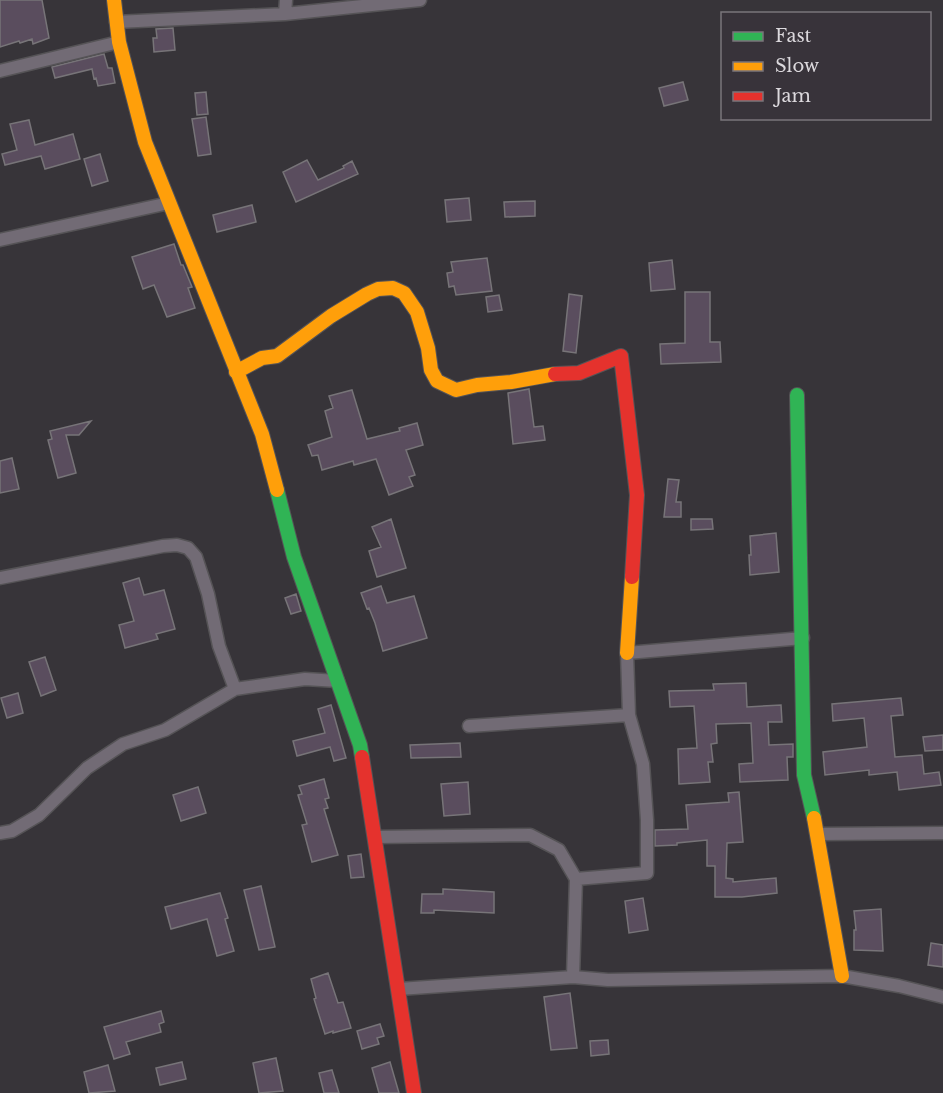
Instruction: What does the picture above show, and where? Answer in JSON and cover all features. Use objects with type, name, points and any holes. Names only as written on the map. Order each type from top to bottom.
[{"type":"street","points":[[114,0],[119,42],[145,142],[262,434],[294,557],[360,745],[414,1093]]},
{"type":"street","points":[[285,0],[285,14]]},
{"type":"street","points":[[116,22],[285,14],[420,0]]},
{"type":"street","points":[[0,71],[119,42]]},
{"type":"street","points":[[0,240],[169,203]]},
{"type":"street","points":[[236,372],[262,358],[277,356],[331,315],[367,294],[378,289],[393,288],[404,293],[417,312],[428,348],[431,370],[437,381],[456,390],[544,375],[579,373],[621,356],[637,495],[627,652],[629,715],[643,764],[647,820],[647,873],[576,879]]},
{"type":"street","points":[[797,395],[804,775],[818,834],[842,976]]},
{"type":"street","points":[[0,578],[163,546],[177,545],[188,548],[196,557],[208,594],[219,646],[234,689]]},
{"type":"street","points":[[627,652],[803,638]]},
{"type":"street","points":[[0,832],[12,831],[39,815],[87,768],[123,744],[165,730],[234,689],[305,680],[338,681]]},
{"type":"street","points":[[469,726],[629,715]]},
{"type":"street","points":[[818,834],[943,832]]},
{"type":"street","points":[[375,837],[530,835],[559,850],[576,879],[573,977]]},
{"type":"street","points":[[399,989],[573,977],[608,980],[842,976],[943,997]]},
{"type":"building","points":[[0,0],[42,0],[49,38],[33,44],[32,39],[0,47]]},
{"type":"building","points":[[173,28],[175,50],[154,52],[153,38],[157,38],[156,29]]},
{"type":"building","points":[[104,54],[108,68],[112,68],[115,83],[98,86],[92,69],[55,78],[52,67]]},
{"type":"building","points":[[683,82],[688,100],[664,106],[659,88]]},
{"type":"building","points":[[206,92],[208,114],[197,115],[195,93]]},
{"type":"building","points":[[206,117],[211,154],[198,156],[192,119]]},
{"type":"building","points":[[29,120],[35,145],[73,134],[80,159],[45,169],[41,156],[5,165],[2,154],[17,150],[10,124]]},
{"type":"building","points":[[100,154],[108,181],[92,186],[84,159]]},
{"type":"building","points":[[307,160],[318,180],[344,168],[343,166],[352,161],[358,174],[296,202],[283,172]]},
{"type":"building","points":[[469,198],[471,220],[447,222],[445,200]]},
{"type":"building","points":[[535,201],[535,216],[505,217],[504,202]]},
{"type":"building","points":[[252,205],[256,222],[217,232],[213,215]]},
{"type":"building","points":[[174,244],[192,287],[188,288],[195,308],[167,317],[154,285],[143,289],[132,257]]},
{"type":"building","points":[[487,258],[492,291],[456,295],[454,286],[449,287],[447,273],[453,272],[451,262]]},
{"type":"building","points":[[672,260],[675,289],[651,291],[649,263]]},
{"type":"building","points":[[685,292],[710,292],[710,342],[720,342],[721,362],[661,364],[660,344],[685,343]]},
{"type":"building","points":[[569,294],[582,296],[576,353],[563,351]]},
{"type":"building","points":[[499,295],[502,310],[488,312],[486,297]]},
{"type":"building","points":[[529,389],[534,427],[543,426],[545,440],[513,444],[508,393]]},
{"type":"building","points":[[352,390],[367,439],[400,431],[399,428],[417,423],[423,445],[406,450],[415,475],[409,477],[413,486],[389,495],[376,459],[354,465],[353,461],[322,470],[318,455],[312,456],[308,445],[332,437],[325,411],[333,408],[329,396]]},
{"type":"building","points":[[91,421],[79,435],[66,435],[76,473],[58,478],[48,440],[52,439],[50,431]]},
{"type":"building","points":[[12,458],[19,489],[0,493],[0,461]]},
{"type":"building","points":[[668,479],[679,480],[676,502],[681,502],[681,517],[664,517]]},
{"type":"building","points":[[391,519],[406,568],[377,577],[369,551],[381,547],[372,527]]},
{"type":"building","points":[[691,519],[712,519],[713,529],[691,530]]},
{"type":"building","points":[[776,533],[779,572],[750,575],[750,536]]},
{"type":"building","points":[[139,578],[144,595],[164,590],[175,629],[156,634],[158,639],[125,648],[119,625],[134,621],[123,583]]},
{"type":"building","points":[[381,586],[387,603],[414,596],[427,638],[383,651],[375,623],[361,593]]},
{"type":"building","points":[[296,594],[301,611],[291,614],[285,598]]},
{"type":"building","points":[[45,657],[56,690],[41,696],[29,662]]},
{"type":"building","points":[[746,683],[747,707],[781,705],[782,722],[768,722],[769,745],[793,744],[793,757],[787,757],[788,780],[740,782],[739,764],[753,763],[751,723],[716,724],[717,743],[711,744],[713,762],[708,762],[710,782],[679,784],[678,749],[697,748],[694,706],[670,707],[669,691],[714,690],[713,684]]},
{"type":"building","points":[[18,693],[23,713],[7,718],[1,698]]},
{"type":"building","points":[[901,698],[903,715],[891,716],[895,757],[922,755],[924,774],[939,772],[941,785],[899,790],[897,772],[869,775],[869,770],[825,775],[823,752],[867,747],[864,718],[833,721],[832,704]]},
{"type":"building","points":[[331,705],[346,758],[334,761],[330,747],[297,756],[293,741],[325,733],[318,709]]},
{"type":"building","points":[[943,735],[943,750],[925,751],[923,737]]},
{"type":"building","points":[[460,743],[461,757],[411,758],[410,745]]},
{"type":"building","points":[[324,779],[329,798],[325,799],[328,808],[324,809],[338,855],[312,862],[302,825],[307,824],[298,795],[302,794],[299,786]]},
{"type":"building","points":[[468,782],[470,814],[444,816],[441,784]]},
{"type":"building","points":[[198,787],[206,813],[181,821],[173,795]]},
{"type":"building","points":[[739,792],[743,842],[727,843],[726,878],[733,879],[733,882],[776,878],[777,893],[715,897],[715,866],[707,866],[707,840],[655,846],[655,830],[688,829],[686,805],[729,802],[728,793]]},
{"type":"building","points":[[361,854],[364,877],[351,878],[348,856]]},
{"type":"building","points":[[261,886],[275,947],[259,950],[244,890]]},
{"type":"building","points":[[443,889],[494,892],[494,913],[434,910],[434,913],[421,913],[422,894],[443,894]]},
{"type":"building","points":[[220,893],[228,918],[225,919],[234,951],[217,956],[207,919],[171,929],[165,907]]},
{"type":"building","points":[[643,898],[648,930],[629,933],[625,901]]},
{"type":"building","points":[[881,909],[883,951],[854,950],[854,930],[856,930],[854,911]]},
{"type":"building","points":[[931,943],[943,945],[943,967],[928,965]]},
{"type":"building","points":[[328,973],[338,1003],[343,1002],[351,1028],[325,1034],[314,999],[316,998],[311,979]]},
{"type":"building","points":[[570,993],[577,1048],[551,1050],[544,997]]},
{"type":"building","points":[[161,1011],[164,1022],[159,1024],[161,1032],[126,1042],[130,1054],[114,1059],[104,1027]]},
{"type":"building","points":[[380,1024],[384,1036],[377,1038],[379,1044],[362,1049],[357,1031]]},
{"type":"building","points":[[608,1040],[609,1054],[591,1056],[590,1041]]},
{"type":"building","points":[[276,1058],[283,1091],[259,1093],[253,1063]]},
{"type":"building","points":[[182,1062],[186,1079],[160,1085],[156,1068]]},
{"type":"building","points":[[390,1062],[399,1093],[379,1093],[372,1068]]},
{"type":"building","points":[[108,1065],[115,1091],[89,1093],[84,1072]]},
{"type":"building","points":[[332,1070],[339,1093],[324,1093],[319,1073]]},
{"type":"traffic: fast","points":[[797,395],[804,775],[814,818]]},
{"type":"traffic: fast","points":[[277,490],[294,557],[360,745],[362,757]]},
{"type":"traffic: slow","points":[[114,0],[119,42],[145,142],[262,434],[277,490]]},
{"type":"traffic: slow","points":[[236,372],[262,358],[277,356],[331,316],[367,294],[378,289],[393,288],[404,293],[417,312],[428,348],[431,370],[437,381],[456,390],[555,374]]},
{"type":"traffic: slow","points":[[627,653],[632,577]]},
{"type":"traffic: slow","points":[[814,818],[842,976]]},
{"type":"traffic: jam","points":[[555,374],[579,373],[621,356],[637,495],[632,577]]},
{"type":"traffic: jam","points":[[362,757],[414,1093]]}]
